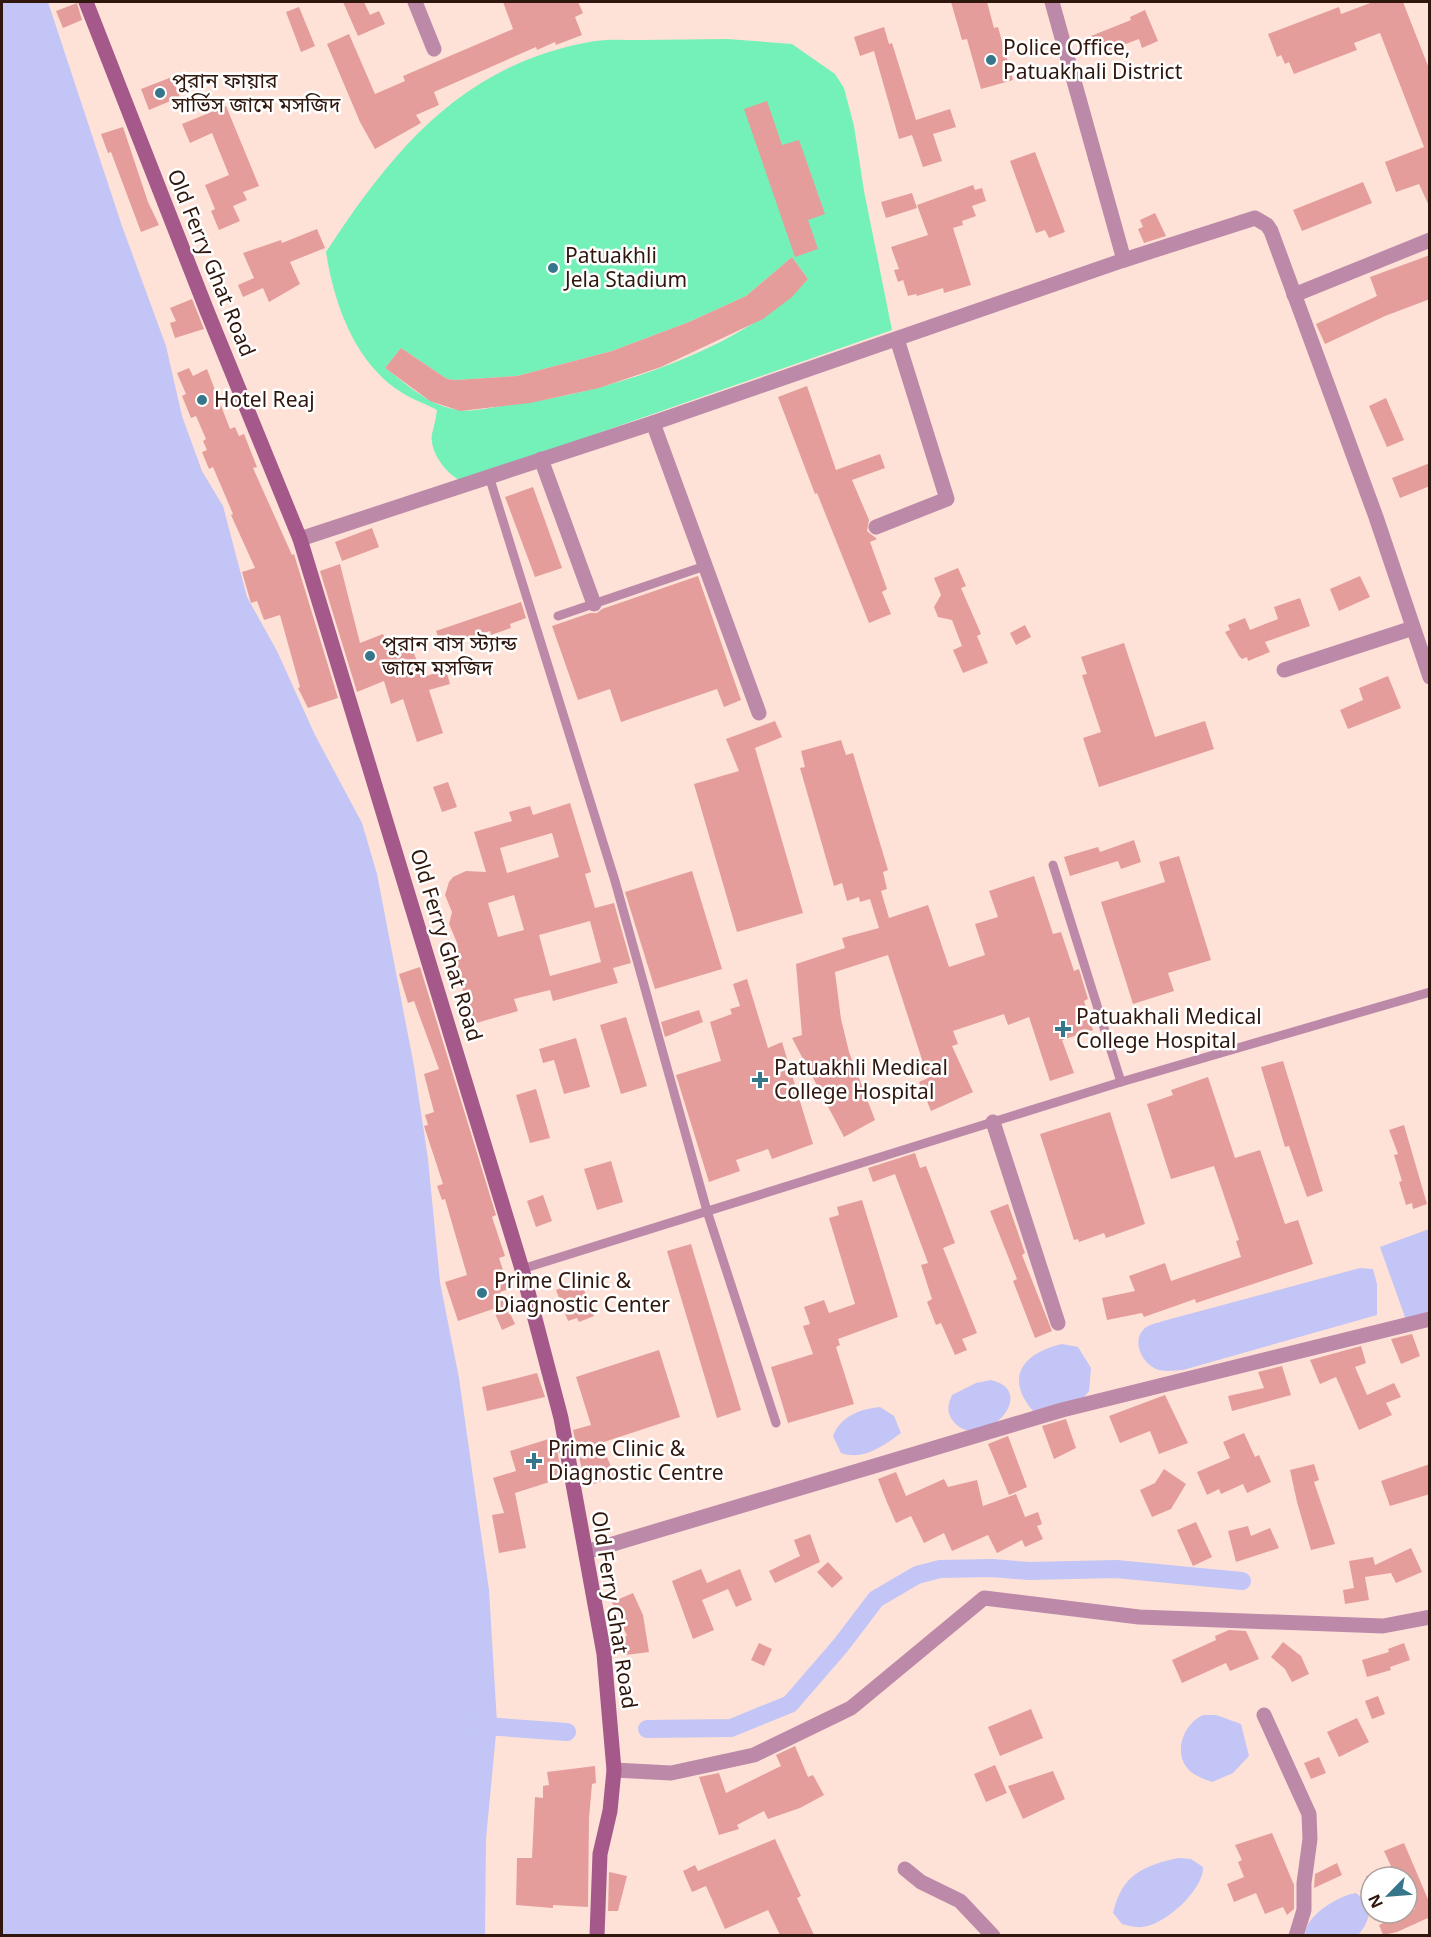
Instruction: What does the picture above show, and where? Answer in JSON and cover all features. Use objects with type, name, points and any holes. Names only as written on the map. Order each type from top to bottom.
[{"type":"street","name":"Old Ferry Ghat Road","points":[[86,2],[207,311],[300,538],[522,1269],[561,1418],[604,1654],[614,1770],[610,1811],[600,1854],[597,1935]]},
{"type":"street","points":[[415,2],[434,49]]},
{"type":"street","points":[[1052,2],[1124,260]]},
{"type":"street","points":[[300,538],[653,423],[1124,260],[1259,219],[1271,231],[1376,517],[1430,677]]},
{"type":"street","points":[[1294,295],[1430,240]]},
{"type":"street","points":[[876,527],[947,499],[897,339]]},
{"type":"street","points":[[653,423],[759,713]]},
{"type":"street","points":[[541,459],[594,604]]},
{"type":"street","points":[[1284,670],[1413,628]]},
{"type":"street","points":[[993,1122],[1058,1323]]},
{"type":"street","points":[[586,1552],[1062,1410],[1430,1319]]},
{"type":"street","points":[[614,1770],[671,1773],[754,1755],[851,1708],[984,1598],[1138,1617],[1383,1626],[1430,1617]]},
{"type":"street","points":[[1264,1715],[1309,1814],[1310,1839],[1304,1883],[1304,1910],[1296,1935]]},
{"type":"street","points":[[905,1869],[921,1882],[960,1901],[993,1935]]},
{"type":"lane","points":[[489,476],[615,881],[707,1211],[776,1423]]},
{"type":"lane","points":[[558,616],[705,566]]},
{"type":"lane","points":[[1053,865],[1121,1082]]},
{"type":"lane","points":[[522,1269],[1121,1082],[1430,992]]},
{"type":"green space","name":"Patuakhli Jela Stadium","points":[[727,39],[792,44],[835,74],[844,88],[854,126],[864,191],[892,330],[462,481],[456,478],[440,462],[433,448],[432,434],[437,410],[404,394],[387,382],[360,350],[341,312],[326,252],[379,178],[407,145],[437,115],[471,90],[507,68],[549,52],[595,41]],"holes":[[[792,257],[808,279],[780,305],[707,349],[623,381],[539,401],[480,410],[449,408],[429,400],[385,368],[401,348],[447,379],[517,376],[612,351],[689,322],[746,296]]]},
{"type":"water","points":[[2,2],[48,2],[122,226],[166,346],[182,416],[202,471],[223,506],[247,597],[277,651],[315,735],[362,823],[377,874],[414,1066],[428,1159],[440,1282],[459,1378],[489,1590],[497,1723],[486,1839],[485,1935],[2,1935]]},
{"type":"water","points":[[1429,1229],[1429,1312],[1406,1320],[1380,1247]]},
{"type":"water","points":[[1360,1268],[1373,1269],[1377,1284],[1377,1315],[1183,1370],[1168,1371],[1153,1368],[1140,1352],[1141,1333],[1152,1325]]},
{"type":"water","points":[[1062,1344],[1078,1347],[1091,1368],[1089,1391],[1082,1400],[1033,1411],[1024,1399],[1020,1387],[1019,1377],[1022,1368],[1037,1353]]},
{"type":"water","points":[[991,1380],[1005,1387],[1010,1396],[1009,1407],[1001,1418],[990,1426],[978,1431],[964,1429],[953,1421],[949,1414],[952,1395],[976,1383]]},
{"type":"water","points":[[880,1407],[894,1416],[901,1433],[865,1454],[841,1453],[833,1436],[841,1423],[858,1412]]},
{"type":"water","points":[[1203,1715],[1216,1715],[1241,1724],[1249,1756],[1233,1773],[1212,1782],[1187,1768],[1181,1751],[1184,1734],[1195,1720]]},
{"type":"water","points":[[1178,1858],[1191,1859],[1203,1867],[1202,1876],[1190,1896],[1181,1906],[1160,1921],[1141,1927],[1122,1924],[1113,1913],[1117,1900],[1128,1881],[1144,1869]]},
{"type":"water","points":[[1356,1893],[1359,1896],[1359,1925],[1365,1925],[1358,1935],[1305,1936],[1306,1928],[1316,1914],[1332,1902]]},
{"type":"building","points":[[343,2],[364,2],[370,15],[379,11],[385,24],[358,36]]},
{"type":"building","points":[[503,2],[578,2],[583,13],[575,17],[582,35],[556,45],[555,42],[537,50],[536,47],[434,92],[439,105],[416,115],[421,123],[375,149],[360,122],[327,44],[349,34],[375,94],[405,81],[403,76],[513,29]]},
{"type":"building","name":"Police Office, Patuakhali District","points":[[951,2],[987,2],[994,28],[998,27],[1013,80],[981,89],[967,39],[962,40]]},
{"type":"building","points":[[1373,2],[1403,2],[1430,71],[1430,208],[1419,184],[1396,192],[1385,162],[1424,147],[1380,33],[1354,43],[1357,50],[1294,74],[1289,62],[1285,64],[1281,55],[1277,57],[1268,34],[1339,7],[1341,14]]},
{"type":"building","points":[[77,3],[82,20],[63,28],[56,11]]},
{"type":"building","points":[[299,7],[315,46],[301,52],[286,12]]},
{"type":"building","points":[[1145,10],[1158,41],[1142,48],[1139,39],[1099,54],[1091,36],[1131,20],[1130,17]]},
{"type":"building","points":[[884,27],[889,44],[892,43],[916,120],[950,109],[956,127],[933,134],[942,161],[923,167],[912,135],[899,139],[874,51],[860,56],[854,37]]},
{"type":"building","name":"পুরান ফায়ার সার্ভিস জামে মসজিদ","points":[[172,77],[180,97],[149,110],[141,89]]},
{"type":"building","points":[[767,101],[782,145],[799,140],[825,214],[808,220],[818,249],[795,257],[744,109]]},
{"type":"building","points":[[226,106],[259,186],[243,192],[247,200],[233,206],[240,221],[219,230],[211,211],[215,209],[205,185],[229,175],[212,133],[190,143],[182,124]]},
{"type":"building","points":[[123,127],[148,202],[159,225],[141,232],[111,152],[108,153],[101,134]]},
{"type":"building","points":[[1035,152],[1065,232],[1049,238],[1045,230],[1036,233],[1010,161]]},
{"type":"building","points":[[1363,182],[1372,203],[1302,231],[1293,210]]},
{"type":"building","points":[[973,185],[975,190],[982,188],[986,201],[972,206],[976,216],[962,221],[963,225],[953,228],[971,285],[944,293],[943,288],[917,296],[916,294],[908,296],[903,280],[898,282],[894,270],[899,269],[891,247],[928,235],[917,205]]},
{"type":"building","points":[[912,193],[917,208],[886,218],[881,202]]},
{"type":"building","points":[[1155,213],[1166,236],[1144,243],[1138,229],[1143,227],[1140,220]]},
{"type":"building","points":[[317,229],[325,248],[290,262],[300,284],[269,302],[263,288],[243,297],[238,285],[254,278],[243,253],[281,240],[282,243]]},
{"type":"building","points":[[1430,255],[1430,299],[1385,316],[1325,344],[1316,324],[1377,296],[1370,277]]},
{"type":"building","points":[[792,257],[808,279],[792,297],[763,319],[661,367],[599,388],[530,403],[460,411],[430,401],[385,368],[401,348],[447,379],[456,380],[517,376],[612,351],[689,322],[746,296]]},
{"type":"building","points":[[192,299],[204,329],[175,338],[170,323],[176,321],[170,308]]},
{"type":"building","points":[[189,368],[193,376],[207,369],[230,429],[235,427],[239,436],[244,434],[257,467],[253,468],[292,555],[294,554],[338,698],[308,708],[298,688],[300,687],[280,615],[264,620],[257,601],[251,603],[242,572],[255,568],[231,515],[233,514],[213,467],[209,469],[202,452],[207,450],[203,441],[206,439],[196,416],[191,418],[182,396],[186,394],[177,373]]},
{"type":"building","points":[[807,386],[836,470],[880,454],[885,468],[852,480],[869,520],[867,531],[877,539],[870,542],[887,589],[882,592],[891,614],[869,623],[817,493],[815,494],[778,397]]},
{"type":"building","points":[[1386,398],[1404,440],[1387,447],[1369,406]]},
{"type":"building","points":[[1430,463],[1430,486],[1400,498],[1392,478]]},
{"type":"building","points":[[533,487],[562,568],[535,577],[505,497]]},
{"type":"building","points":[[372,528],[379,547],[342,561],[335,542]]},
{"type":"building","points":[[340,564],[360,643],[383,634],[390,651],[410,643],[423,677],[446,670],[450,684],[429,690],[443,733],[417,742],[403,699],[391,704],[384,681],[357,692],[320,571]]},
{"type":"building","points":[[958,568],[966,586],[961,588],[981,634],[977,636],[988,663],[963,673],[953,650],[962,646],[952,620],[938,617],[934,607],[941,595],[934,578]]},
{"type":"building","points":[[698,576],[741,700],[724,707],[717,689],[621,722],[610,689],[578,700],[552,626],[590,613],[597,613],[602,609]]},
{"type":"building","points":[[1360,576],[1370,597],[1339,611],[1330,589]]},
{"type":"building","points":[[1300,598],[1310,626],[1265,642],[1270,652],[1248,661],[1247,657],[1242,659],[1239,656],[1225,632],[1230,630],[1228,625],[1245,618],[1250,630],[1278,619],[1274,607]]},
{"type":"building","points":[[521,602],[526,618],[510,624],[511,628],[491,635],[490,631],[442,648],[436,631]]},
{"type":"building","points":[[1025,625],[1031,637],[1016,645],[1010,633]]},
{"type":"building","points":[[1124,643],[1155,737],[1205,721],[1214,749],[1099,787],[1083,738],[1101,732],[1082,675],[1087,674],[1081,657]]},
{"type":"building","points":[[1388,676],[1401,708],[1348,729],[1340,710],[1363,700],[1359,688]]},
{"type":"building","points":[[775,721],[782,737],[755,748],[803,913],[737,932],[694,784],[739,771],[726,739]]},
{"type":"building","name":"Patuakhali Medical College Hospital","points":[[841,740],[846,755],[853,753],[888,870],[883,872],[887,889],[881,891],[889,918],[928,905],[949,967],[985,955],[975,924],[998,917],[989,891],[1034,876],[1053,934],[1061,932],[1074,971],[1079,969],[1088,999],[1084,1001],[1093,1030],[1062,1040],[1074,1073],[1050,1081],[1029,1017],[1008,1025],[1004,1014],[953,1031],[958,1044],[952,1046],[973,1092],[931,1111],[919,1082],[928,1078],[888,955],[835,972],[841,1019],[849,1052],[875,1120],[844,1137],[792,1038],[802,1035],[796,964],[845,948],[842,938],[879,928],[870,899],[860,902],[859,897],[847,901],[842,883],[834,886],[800,768],[805,767],[801,751]]},
{"type":"building","points":[[448,782],[457,807],[442,812],[433,787]]},
{"type":"building","points":[[570,803],[591,872],[585,874],[595,908],[614,903],[631,963],[613,968],[618,983],[553,1001],[550,990],[514,999],[518,1011],[473,1024],[450,947],[458,945],[449,924],[452,912],[445,895],[453,877],[466,871],[486,872],[474,832],[512,821],[509,812],[530,806],[533,815]],"holes":[[[552,833],[559,857],[507,873],[500,848]],[[514,895],[524,930],[498,937],[488,903]],[[590,921],[601,962],[550,976],[539,935]]]},
{"type":"building","points":[[1134,840],[1141,862],[1121,869],[1118,861],[1070,876],[1064,857],[1098,847],[1100,852]]},
{"type":"building","points":[[1179,856],[1211,960],[1168,973],[1174,991],[1133,1004],[1101,902],[1165,882],[1159,862]]},
{"type":"building","points":[[692,871],[722,969],[655,989],[625,892]]},
{"type":"building","points":[[420,967],[496,1215],[492,1217],[505,1256],[499,1258],[509,1289],[500,1292],[515,1324],[502,1330],[493,1309],[458,1321],[445,1282],[467,1275],[445,1199],[442,1200],[437,1186],[443,1184],[424,1126],[428,1125],[425,1115],[434,1112],[424,1074],[439,1069],[414,1001],[408,1003],[399,974]]},
{"type":"building","points":[[747,979],[768,1048],[782,1042],[813,1144],[772,1159],[768,1149],[736,1160],[740,1171],[709,1182],[676,1075],[721,1061],[710,1022],[732,1014],[730,1009],[740,1006],[733,984]]},
{"type":"building","points":[[699,1010],[703,1022],[665,1037],[661,1022]]},
{"type":"building","points":[[626,1017],[647,1086],[621,1094],[600,1025]]},
{"type":"building","points":[[576,1038],[590,1087],[564,1094],[554,1060],[543,1063],[539,1049]]},
{"type":"building","points":[[1283,1061],[1323,1191],[1307,1197],[1289,1146],[1285,1147],[1261,1067]]},
{"type":"building","points":[[1208,1077],[1235,1158],[1260,1150],[1285,1224],[1298,1220],[1313,1264],[1196,1303],[1195,1299],[1144,1317],[1142,1313],[1107,1320],[1102,1298],[1135,1291],[1129,1276],[1165,1263],[1171,1281],[1241,1257],[1236,1241],[1239,1240],[1214,1166],[1171,1179],[1147,1104],[1173,1095],[1171,1090]]},
{"type":"building","points":[[536,1089],[550,1138],[530,1143],[516,1095]]},
{"type":"building","points":[[1110,1112],[1145,1224],[1106,1238],[1104,1233],[1079,1242],[1078,1239],[1074,1240],[1040,1134]]},
{"type":"building","points":[[1404,1125],[1427,1204],[1413,1209],[1412,1203],[1406,1205],[1399,1182],[1402,1181],[1394,1155],[1398,1154],[1389,1130]]},
{"type":"building","points":[[915,1153],[920,1168],[926,1166],[955,1243],[943,1248],[977,1333],[962,1339],[967,1350],[955,1355],[941,1323],[936,1325],[927,1302],[932,1299],[921,1265],[928,1263],[895,1174],[873,1182],[868,1168]]},
{"type":"building","points":[[611,1161],[623,1202],[597,1210],[584,1169]]},
{"type":"building","points":[[543,1195],[552,1221],[536,1227],[527,1201]]},
{"type":"building","points":[[862,1200],[898,1317],[838,1339],[840,1345],[836,1347],[854,1404],[788,1423],[771,1367],[813,1354],[803,1326],[810,1324],[804,1307],[824,1300],[829,1313],[855,1304],[829,1218],[839,1215],[837,1207]]},
{"type":"building","points":[[1008,1204],[1025,1253],[1022,1255],[1052,1331],[1035,1338],[1013,1281],[1017,1279],[990,1211]]},
{"type":"building","points":[[691,1244],[741,1410],[717,1418],[667,1251]]},
{"type":"building","points":[[575,1283],[578,1290],[583,1287],[594,1316],[579,1322],[577,1318],[568,1321],[556,1290]]},
{"type":"building","points":[[1412,1334],[1420,1356],[1401,1364],[1391,1339]]},
{"type":"building","points":[[1361,1346],[1366,1363],[1355,1367],[1367,1395],[1394,1383],[1401,1397],[1386,1403],[1392,1415],[1359,1430],[1336,1377],[1320,1384],[1310,1360]]},
{"type":"building","points":[[659,1350],[680,1417],[601,1443],[615,1476],[586,1487],[573,1430],[591,1425],[576,1377]]},
{"type":"building","points":[[1282,1366],[1291,1395],[1232,1411],[1228,1396],[1264,1388],[1258,1372]]},
{"type":"building","points":[[537,1373],[545,1397],[487,1411],[482,1387]]},
{"type":"building","points":[[1165,1395],[1188,1443],[1159,1454],[1150,1431],[1120,1443],[1109,1416]]},
{"type":"building","points":[[1066,1419],[1076,1448],[1054,1459],[1042,1426]]},
{"type":"building","points":[[1244,1433],[1255,1457],[1259,1455],[1271,1482],[1247,1493],[1243,1484],[1221,1494],[1219,1489],[1207,1495],[1197,1472],[1230,1458],[1223,1442]]},
{"type":"building","points":[[1008,1436],[1027,1487],[1009,1495],[988,1444]]},
{"type":"building","points":[[555,1437],[562,1478],[515,1493],[526,1548],[499,1553],[492,1515],[504,1513],[493,1478],[516,1471],[510,1451]]},
{"type":"building","points":[[1314,1464],[1319,1480],[1314,1482],[1335,1544],[1311,1550],[1290,1470]]},
{"type":"building","points":[[1430,1464],[1430,1494],[1390,1506],[1381,1481]]},
{"type":"building","points":[[1164,1469],[1186,1484],[1171,1509],[1152,1517],[1140,1490],[1155,1483]]},
{"type":"building","points":[[896,1472],[906,1496],[944,1479],[948,1487],[977,1480],[983,1506],[1016,1494],[1025,1517],[1038,1512],[1042,1524],[1037,1526],[1043,1539],[1025,1547],[1022,1540],[997,1553],[988,1535],[952,1551],[944,1533],[924,1543],[911,1516],[896,1523],[886,1500],[878,1479]]},
{"type":"building","points":[[1196,1522],[1212,1557],[1193,1566],[1177,1530]]},
{"type":"building","points":[[1248,1526],[1251,1536],[1270,1528],[1279,1548],[1236,1562],[1228,1531]]},
{"type":"building","points":[[810,1534],[820,1562],[775,1583],[769,1571],[800,1556],[794,1540]]},
{"type":"building","points":[[1411,1548],[1422,1572],[1396,1583],[1391,1573],[1365,1577],[1369,1600],[1345,1604],[1343,1590],[1354,1588],[1349,1561],[1373,1557],[1375,1565]]},
{"type":"building","points":[[828,1562],[843,1578],[832,1588],[817,1572]]},
{"type":"building","points":[[701,1569],[707,1583],[740,1569],[752,1600],[736,1607],[728,1589],[702,1600],[714,1630],[693,1639],[672,1581]]},
{"type":"building","points":[[633,1593],[643,1615],[649,1652],[626,1655],[623,1637],[627,1636],[612,1602]]},
{"type":"building","points":[[1229,1630],[1246,1631],[1259,1659],[1230,1671],[1226,1663],[1182,1683],[1172,1660],[1216,1640],[1215,1636]]},
{"type":"building","points":[[1283,1642],[1301,1656],[1309,1674],[1292,1682],[1285,1669],[1271,1657]]},
{"type":"building","points":[[759,1643],[772,1649],[764,1666],[751,1660]]},
{"type":"building","points":[[1404,1643],[1410,1660],[1390,1667],[1391,1670],[1367,1677],[1362,1660],[1389,1652],[1388,1649]]},
{"type":"building","points":[[1378,1696],[1385,1714],[1372,1719],[1365,1701]]},
{"type":"building","points":[[1031,1709],[1043,1738],[1000,1756],[988,1727]]},
{"type":"building","points":[[1357,1718],[1369,1742],[1339,1757],[1327,1732]]},
{"type":"building","points":[[795,1746],[808,1777],[813,1775],[824,1795],[800,1808],[768,1819],[764,1811],[737,1825],[739,1829],[719,1835],[699,1777],[719,1773],[726,1793],[781,1766],[776,1755]]},
{"type":"building","points":[[1319,1757],[1326,1773],[1311,1779],[1304,1763]]},
{"type":"building","points":[[995,1765],[1007,1793],[986,1802],[974,1774]]},
{"type":"building","points":[[595,1766],[596,1783],[592,1784],[589,1818],[588,1907],[553,1905],[553,1908],[516,1905],[517,1858],[532,1858],[535,1797],[543,1798],[543,1786],[549,1785],[547,1772]]},
{"type":"building","points":[[1053,1771],[1065,1799],[1023,1819],[1008,1786]]},
{"type":"building","points":[[1272,1833],[1294,1885],[1294,1909],[1287,1915],[1283,1907],[1265,1914],[1256,1893],[1234,1902],[1227,1884],[1244,1877],[1238,1862],[1242,1860],[1235,1845]]},
{"type":"building","points":[[775,1839],[801,1896],[797,1898],[814,1935],[780,1935],[768,1910],[725,1929],[706,1886],[692,1892],[683,1871],[695,1865],[698,1871]]},
{"type":"building","points":[[1404,1843],[1413,1865],[1391,1865],[1384,1851]]},
{"type":"building","points":[[1337,1863],[1342,1875],[1314,1888],[1315,1874]]},
{"type":"building","points":[[609,1872],[627,1876],[618,1911],[608,1911]]},
{"type":"building","points":[[1419,1878],[1430,1904],[1430,1917],[1419,1922]]},
{"type":"building","points":[[1379,1925],[1412,1925],[1397,1932],[1383,1935]]},
{"type":"waterway","points":[[647,1729],[731,1728],[790,1704],[841,1645],[876,1599],[917,1575],[940,1569],[992,1568],[1029,1571],[1116,1569],[1242,1581]]},
{"type":"waterway","points":[[472,1725],[567,1732]]},
{"type":"place","name":"Police Office, Patuakhali District","points":[[991,60]]},
{"type":"place","name":"পুরান ফায়ার সার্ভিস জামে মসজিদ","points":[[160,93]]},
{"type":"place","name":"Patuakhli Jela Stadium","points":[[553,268]]},
{"type":"place","name":"Hotel Reaj","points":[[202,400]]},
{"type":"place","name":"পুরান বাস স্ট্যান্ড জামে মসজিদ","points":[[370,656]]},
{"type":"place","name":"Patuakhali Medical College Hospital","points":[[1063,1029]]},
{"type":"place","name":"Patuakhli Medical College Hospital","points":[[760,1080]]},
{"type":"place","name":"Prime Clinic & Diagnostic Center","points":[[482,1293]]},
{"type":"place","name":"Prime Clinic & Diagnostic Centre","points":[[534,1461]]}]
